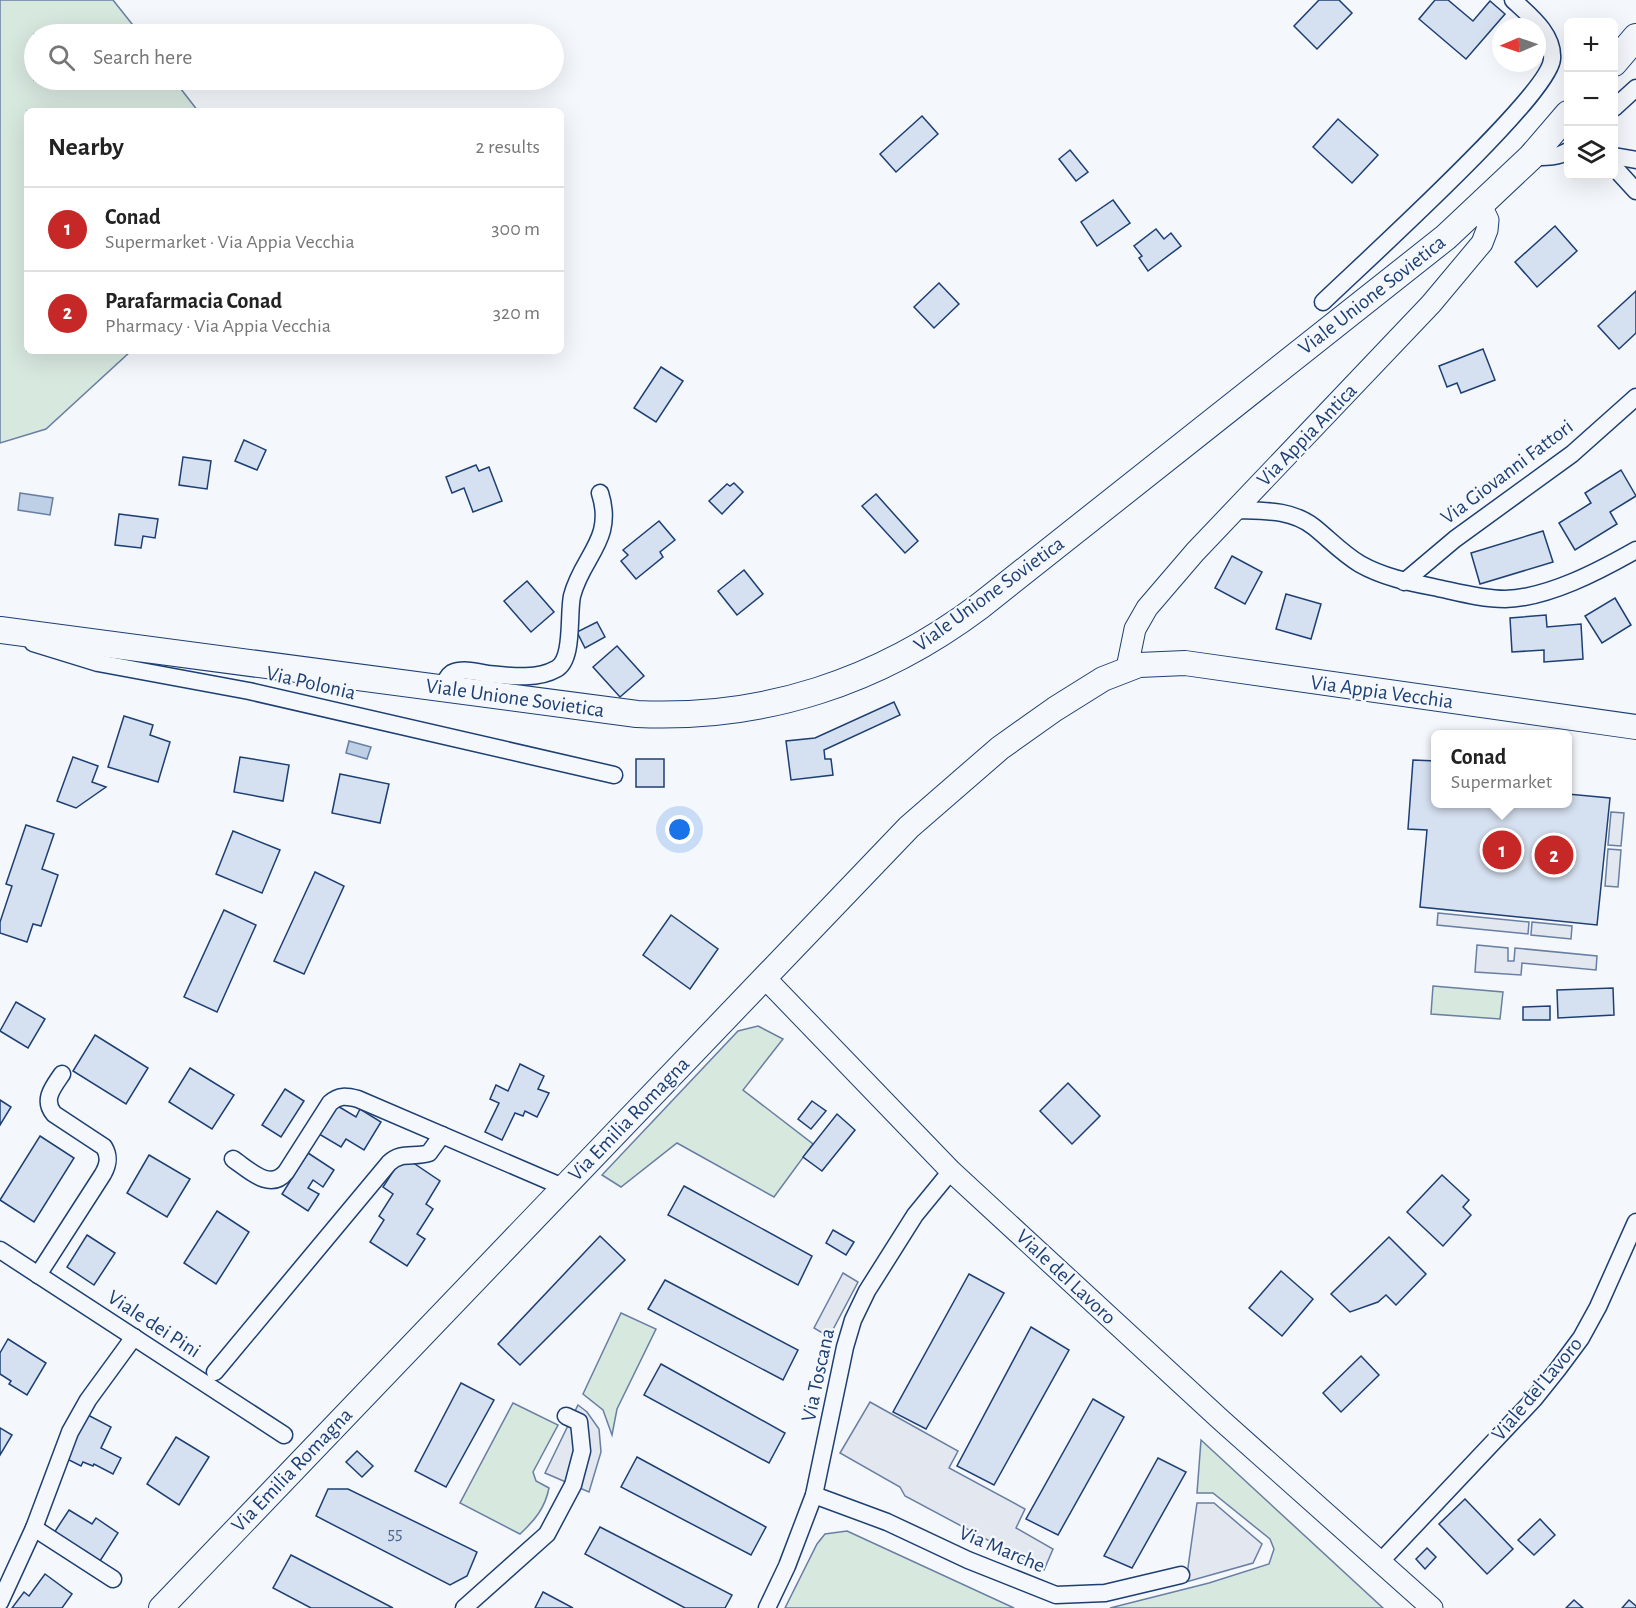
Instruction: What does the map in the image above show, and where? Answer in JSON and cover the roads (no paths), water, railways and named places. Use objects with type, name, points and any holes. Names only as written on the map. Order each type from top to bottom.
[{"type":"main road","points":[[1618,58],[1636,37]]},
{"type":"main road","name":"Viale Unione Sovietica","points":[[0,630],[613,711],[667,715],[721,712],[749,707],[802,696],[848,681],[908,653],[963,618],[1446,237],[1531,157],[1564,120]]},
{"type":"main road","name":"Via Appia Vecchia","points":[[1127,668],[1150,664],[1185,663],[1636,727]]},
{"type":"main road","name":"Via Emilia Romagna","points":[[161,1608],[909,827],[984,760],[1055,709],[1103,679],[1127,668]]},
{"type":"street","points":[[1339,322],[1322,299],[1469,162],[1519,109],[1547,75],[1552,60],[1550,44],[1541,28],[1513,0]]},
{"type":"street","points":[[1618,104],[1636,88]]},
{"type":"street","points":[[1531,157],[1552,157],[1564,153]]},
{"type":"street","points":[[1618,157],[1636,160]]},
{"type":"street","points":[[1618,171],[1636,191]]},
{"type":"street","name":"Via Appia Antica","points":[[1127,668],[1131,642],[1143,613],[1195,552],[1431,304],[1482,243],[1488,220],[1481,205]]},
{"type":"street","name":"Via Giovanni Fattori","points":[[1404,582],[1455,539],[1572,454],[1636,397]]},
{"type":"street","points":[[443,689],[451,674],[462,671],[537,675],[549,673],[561,666],[568,648],[569,616],[574,592],[604,527],[600,494]]},
{"type":"street","points":[[1235,510],[1272,512],[1297,517],[1360,564],[1382,574],[1404,582],[1480,597],[1506,599],[1543,592],[1592,573],[1636,550]]},
{"type":"street","name":"Via Polonia","points":[[0,630],[98,663],[249,691],[614,775]]},
{"type":"street","name":"Viale del Lavoro","points":[[765,978],[951,1171],[1221,1420],[1432,1608]]},
{"type":"street","points":[[38,1275],[108,1163],[104,1147],[54,1114],[49,1107],[50,1093],[62,1074]]},
{"type":"street","points":[[232,1159],[264,1179],[278,1179],[286,1172],[327,1107],[339,1096],[358,1099],[564,1187]]},
{"type":"street","points":[[215,1372],[389,1163],[397,1156],[429,1153],[442,1135]]},
{"type":"street","name":"Via Toscana","points":[[767,1608],[791,1557],[814,1495],[853,1320],[867,1291],[911,1221],[927,1197],[951,1171]]},
{"type":"street","name":"Viale del Lavoro","points":[[1381,1561],[1534,1399],[1558,1369],[1581,1338],[1598,1307],[1636,1221]]},
{"type":"street","name":"Viale dei Pini","points":[[0,1250],[284,1435]]},
{"type":"street","points":[[0,1602],[34,1528],[59,1458],[76,1420],[96,1388],[134,1337]]},
{"type":"street","points":[[464,1608],[547,1534],[573,1485],[582,1451],[579,1422],[566,1416]]},
{"type":"street","name":"Via Marche","points":[[814,1495],[870,1515],[968,1560],[1056,1595],[1105,1593],[1181,1575]]},
{"type":"street","points":[[34,1528],[113,1579]]},
{"type":"water","points":[[20,493],[53,498],[50,515],[18,510]]},
{"type":"water","points":[[349,741],[371,747],[367,759],[346,753]]},
{"type":"place","name":"Conad","points":[[1502,850]]},
{"type":"place","name":"Parafarmacia Conad","points":[[1554,855]]}]
